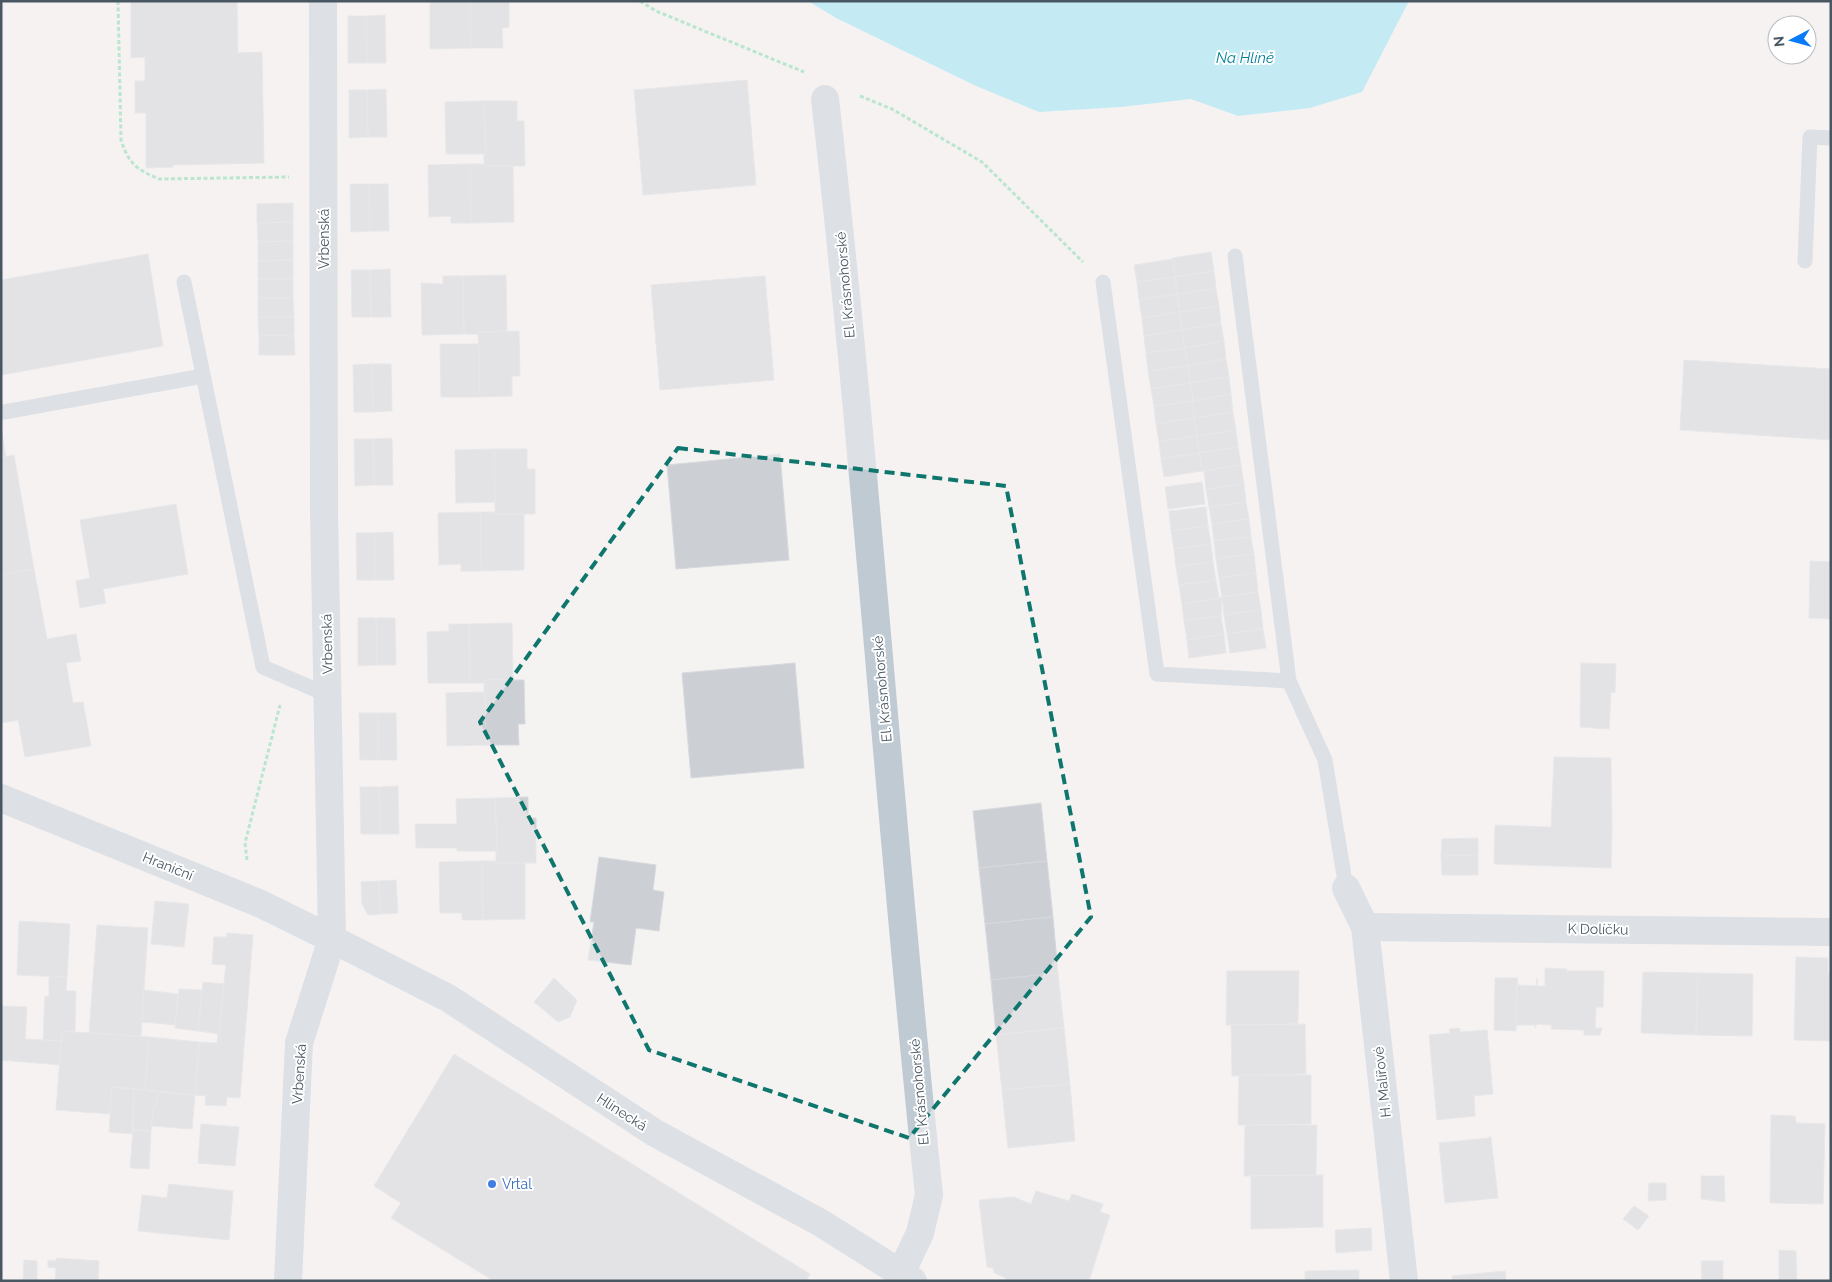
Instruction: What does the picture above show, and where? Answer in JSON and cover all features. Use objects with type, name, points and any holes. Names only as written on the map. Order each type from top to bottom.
[{"type":"street","name":"Vrbenská","points":[[288,1281],[299,1043],[332,939],[324,512],[324,1]]},
{"type":"street","name":"El. Krásnohorské","points":[[825,99],[854,381],[929,1195],[907,1277]]},
{"type":"street","name":"Hraniční","points":[[1,798],[250,900],[332,939]]},
{"type":"street","name":"H. Malířové","points":[[1346,888],[1365,927],[1404,1281]]},
{"type":"street","name":"K Dolíčku","points":[[1365,927],[1831,932]]},
{"type":"street","name":"Hlinecká","points":[[332,939],[448,998],[655,1133],[821,1223],[907,1277]]},
{"type":"lane","points":[[1805,261],[1810,137],[1831,138]]},
{"type":"lane","points":[[1235,256],[1289,680],[1325,760],[1346,888]]},
{"type":"lane","points":[[184,282],[263,667],[328,695]]},
{"type":"lane","points":[[1104,282],[1156,674],[1289,680]]},
{"type":"lane","points":[[4,412],[203,376]]},
{"type":"path","points":[[118,1],[121,140],[127,158],[141,171],[159,179],[324,176]]},
{"type":"path","points":[[640,1],[656,11],[811,75]]},
{"type":"path","points":[[856,94],[892,109],[982,162],[1104,282]]},
{"type":"path","points":[[250,900],[245,843],[282,697],[290,679]]},
{"type":"highlighted area","points":[[678,448],[1006,486],[1091,917],[909,1138],[649,1050],[480,722]]},
{"type":"water","name":"Na Hlíně","points":[[808,1],[1409,1],[1362,92],[1310,108],[1238,116],[1191,99],[1121,107],[1039,112],[976,86],[836,18]]},
{"type":"building","points":[[131,1],[237,1],[238,53],[262,52],[264,163],[173,165],[173,167],[146,168],[146,113],[135,113],[135,81],[145,81],[145,57],[131,58]]},
{"type":"building","points":[[430,1],[470,1],[471,48],[430,49]]},
{"type":"building","points":[[470,1],[509,1],[509,27],[502,28],[503,48],[471,48]]},
{"type":"building","points":[[385,15],[386,63],[367,63],[366,16]]},
{"type":"building","points":[[348,16],[366,16],[367,63],[348,63]]},
{"type":"building","points":[[747,80],[756,185],[643,195],[634,90]]},
{"type":"building","points":[[386,89],[387,137],[368,137],[367,90]]},
{"type":"building","points":[[349,90],[367,90],[368,137],[349,138]]},
{"type":"building","points":[[484,101],[486,154],[446,154],[445,102]]},
{"type":"building","points":[[484,101],[517,101],[517,121],[524,121],[525,166],[484,166],[484,154],[486,154]]},
{"type":"building","points":[[470,164],[513,166],[514,222],[471,223]]},
{"type":"building","points":[[470,164],[471,223],[451,223],[451,216],[429,217],[428,165]]},
{"type":"building","points":[[350,184],[369,184],[370,231],[351,232]]},
{"type":"building","points":[[369,184],[388,184],[389,231],[370,231]]},
{"type":"building","points":[[293,203],[293,222],[257,223],[257,204]]},
{"type":"building","points":[[293,222],[293,241],[258,242],[257,223]]},
{"type":"building","points":[[293,241],[293,260],[258,261],[258,242]]},
{"type":"building","points":[[1211,252],[1214,271],[1175,277],[1172,258]]},
{"type":"building","points":[[148,254],[163,346],[1,375],[1,280]]},
{"type":"building","points":[[1173,259],[1175,277],[1137,282],[1134,265]]},
{"type":"building","points":[[293,260],[293,279],[258,279],[258,261]]},
{"type":"building","points":[[390,269],[391,317],[371,317],[370,270]]},
{"type":"building","points":[[351,270],[370,270],[371,317],[352,317]]},
{"type":"building","points":[[1214,271],[1216,289],[1177,294],[1175,277]]},
{"type":"building","points":[[506,275],[507,331],[464,334],[463,276]]},
{"type":"building","points":[[443,276],[463,276],[464,334],[422,335],[421,283],[443,284]]},
{"type":"building","points":[[765,276],[774,380],[660,390],[651,285]]},
{"type":"building","points":[[1175,277],[1177,294],[1139,300],[1137,282]]},
{"type":"building","points":[[258,279],[293,279],[293,298],[258,298]]},
{"type":"building","points":[[1216,289],[1219,306],[1180,312],[1177,294]]},
{"type":"building","points":[[1177,294],[1180,312],[1142,318],[1139,300]]},
{"type":"building","points":[[258,298],[293,298],[294,317],[258,317]]},
{"type":"building","points":[[1219,306],[1221,324],[1182,330],[1180,312]]},
{"type":"building","points":[[1180,312],[1182,330],[1144,336],[1142,318]]},
{"type":"building","points":[[258,317],[294,317],[294,336],[259,336]]},
{"type":"building","points":[[1221,324],[1224,341],[1185,348],[1182,330]]},
{"type":"building","points":[[1182,330],[1185,348],[1146,353],[1144,336]]},
{"type":"building","points":[[519,331],[520,376],[512,376],[512,396],[480,397],[478,332]]},
{"type":"building","points":[[259,336],[294,336],[295,355],[259,355]]},
{"type":"building","points":[[1224,341],[1226,359],[1188,366],[1185,348]]},
{"type":"building","points":[[440,344],[479,344],[480,397],[441,397]]},
{"type":"building","points":[[1185,348],[1188,366],[1148,371],[1146,353]]},
{"type":"building","points":[[1226,359],[1229,377],[1190,383],[1188,366]]},
{"type":"building","points":[[1684,360],[1831,369],[1831,440],[1680,430]]},
{"type":"building","points":[[372,364],[373,412],[354,412],[353,365]]},
{"type":"building","points":[[372,364],[391,364],[392,411],[373,412]]},
{"type":"building","points":[[1188,366],[1190,383],[1151,389],[1148,371]]},
{"type":"building","points":[[1229,377],[1231,394],[1193,401],[1190,383]]},
{"type":"building","points":[[1190,383],[1193,401],[1154,406],[1151,389]]},
{"type":"building","points":[[1231,394],[1233,412],[1194,418],[1193,401]]},
{"type":"building","points":[[1193,401],[1194,418],[1156,424],[1154,406]]},
{"type":"building","points":[[1233,412],[1236,430],[1197,436],[1194,418]]},
{"type":"building","points":[[1194,418],[1197,436],[1159,442],[1156,424]]},
{"type":"building","points":[[1,427],[6,457],[1,458]]},
{"type":"building","points":[[1236,430],[1238,447],[1199,453],[1197,436]]},
{"type":"building","points":[[1197,436],[1199,453],[1161,459],[1159,442]]},
{"type":"building","points":[[392,438],[393,485],[374,485],[373,439]]},
{"type":"building","points":[[354,439],[373,439],[374,485],[355,486]]},
{"type":"building","points":[[1238,447],[1241,465],[1202,471],[1199,453]]},
{"type":"building","points":[[494,449],[527,449],[527,469],[535,469],[535,514],[495,514]]},
{"type":"building","points":[[494,449],[495,502],[456,503],[455,450]]},
{"type":"building","points":[[1199,453],[1202,471],[1164,477],[1161,459]]},
{"type":"building","points":[[780,454],[789,560],[676,569],[667,465]]},
{"type":"building","points":[[14,455],[34,569],[1,575],[1,458]]},
{"type":"building","points":[[1241,465],[1244,484],[1206,489],[1204,471]]},
{"type":"building","points":[[1202,482],[1205,504],[1168,509],[1165,487]]},
{"type":"building","points":[[1244,484],[1246,502],[1209,507],[1206,489]]},
{"type":"building","points":[[1246,502],[1249,519],[1212,524],[1209,507]]},
{"type":"building","points":[[176,504],[188,574],[103,589],[106,603],[80,608],[76,581],[90,578],[80,520]]},
{"type":"building","points":[[1206,507],[1208,526],[1171,531],[1169,511]]},
{"type":"building","points":[[480,512],[524,514],[524,570],[481,571]]},
{"type":"building","points":[[480,512],[481,571],[461,571],[461,564],[439,565],[438,513]]},
{"type":"building","points":[[1249,519],[1251,537],[1214,541],[1212,524]]},
{"type":"building","points":[[1208,526],[1211,544],[1174,549],[1171,531]]},
{"type":"building","points":[[393,532],[394,580],[375,580],[375,533]]},
{"type":"building","points":[[356,533],[375,533],[375,580],[357,580]]},
{"type":"building","points":[[1251,537],[1254,554],[1216,559],[1214,541]]},
{"type":"building","points":[[1211,544],[1213,562],[1176,567],[1174,549]]},
{"type":"building","points":[[1254,554],[1256,573],[1219,578],[1216,559]]},
{"type":"building","points":[[1810,561],[1831,562],[1831,619],[1809,618]]},
{"type":"building","points":[[1213,562],[1216,580],[1179,585],[1176,567]]},
{"type":"building","points":[[34,569],[47,639],[76,634],[81,661],[66,663],[73,703],[83,702],[91,746],[25,757],[18,720],[1,723],[1,575]]},
{"type":"building","points":[[1256,573],[1258,592],[1222,597],[1219,578]]},
{"type":"building","points":[[1216,580],[1219,598],[1182,604],[1179,585]]},
{"type":"building","points":[[1258,592],[1261,610],[1224,615],[1222,597]]},
{"type":"building","points":[[1222,597],[1221,616],[1184,621],[1182,604]]},
{"type":"building","points":[[1261,610],[1263,629],[1227,634],[1224,615]]},
{"type":"building","points":[[1221,616],[1224,634],[1187,640],[1184,621]]},
{"type":"building","points":[[358,618],[376,618],[377,665],[358,666]]},
{"type":"building","points":[[376,618],[395,618],[396,665],[377,665]]},
{"type":"building","points":[[512,623],[513,680],[484,680],[484,683],[470,683],[469,624]]},
{"type":"building","points":[[449,624],[469,624],[470,683],[428,683],[427,632],[449,631]]},
{"type":"building","points":[[1263,629],[1266,648],[1230,653],[1227,634]]},
{"type":"building","points":[[1224,634],[1226,653],[1189,658],[1187,640]]},
{"type":"building","points":[[795,663],[804,768],[691,778],[682,673]]},
{"type":"building","points":[[1581,663],[1616,664],[1615,693],[1611,692],[1609,729],[1580,727]]},
{"type":"building","points":[[484,680],[524,680],[525,724],[518,724],[519,745],[486,745]]},
{"type":"building","points":[[485,692],[486,745],[447,746],[446,693]]},
{"type":"building","points":[[359,713],[378,713],[378,760],[360,760]]},
{"type":"building","points":[[378,713],[396,713],[397,760],[378,760]]},
{"type":"building","points":[[1554,757],[1611,758],[1611,868],[1494,864],[1495,825],[1551,827]]},
{"type":"building","points":[[398,786],[399,834],[380,834],[379,787]]},
{"type":"building","points":[[360,787],[379,787],[380,834],[361,834]]},
{"type":"building","points":[[528,797],[528,818],[536,818],[536,863],[496,863],[495,798]]},
{"type":"building","points":[[495,798],[497,851],[457,851],[457,848],[416,848],[415,824],[457,824],[456,799]]},
{"type":"building","points":[[1041,803],[1047,861],[979,868],[973,811]]},
{"type":"building","points":[[1478,838],[1478,856],[1441,856],[1442,839]]},
{"type":"building","points":[[1441,856],[1478,856],[1478,875],[1442,875]]},
{"type":"building","points":[[599,857],[656,865],[653,890],[664,892],[659,931],[636,928],[631,965],[588,960],[594,922],[590,922]]},
{"type":"building","points":[[482,861],[483,920],[462,920],[462,913],[440,913],[439,862]]},
{"type":"building","points":[[482,861],[525,863],[525,919],[483,920]]},
{"type":"building","points":[[1047,861],[1053,917],[985,924],[979,868]]},
{"type":"building","points":[[396,880],[398,913],[380,914],[379,881]]},
{"type":"building","points":[[379,881],[380,914],[368,915],[362,904],[361,882]]},
{"type":"building","points":[[155,901],[189,904],[184,947],[151,944]]},
{"type":"building","points":[[1053,917],[1058,973],[991,980],[985,924]]},
{"type":"building","points":[[19,921],[70,924],[67,977],[17,975]]},
{"type":"building","points":[[97,925],[148,928],[141,1037],[89,1033]]},
{"type":"building","points":[[227,933],[253,935],[240,1098],[227,1097],[226,1106],[205,1105],[206,1096],[195,1095],[199,1042],[217,1043],[226,965],[212,964],[214,937],[226,937]]},
{"type":"building","points":[[1796,957],[1828,958],[1828,973],[1831,973],[1831,1041],[1794,1040]]},
{"type":"building","points":[[1545,968],[1567,969],[1566,971],[1604,971],[1603,1007],[1596,1007],[1595,1028],[1602,1028],[1600,1035],[1584,1035],[1584,1030],[1551,1029],[1552,1025],[1537,1024],[1535,1028],[1536,1025],[1518,1025],[1516,1027],[1517,978],[1518,985],[1536,986],[1537,978],[1537,986],[1545,986]]},
{"type":"building","points":[[1227,971],[1299,971],[1298,1024],[1226,1025]]},
{"type":"building","points":[[1643,972],[1698,973],[1696,1035],[1641,1033]]},
{"type":"building","points":[[1058,973],[1064,1028],[996,1035],[991,980]]},
{"type":"building","points":[[1698,973],[1753,974],[1752,1036],[1696,1035]]},
{"type":"building","points":[[49,976],[67,977],[66,991],[76,991],[75,1032],[62,1031],[62,1041],[43,1040],[45,996],[49,997]]},
{"type":"building","points":[[554,978],[577,1000],[570,1017],[558,1022],[534,1002]]},
{"type":"building","points":[[1495,978],[1517,978],[1516,1031],[1494,1030]]},
{"type":"building","points":[[203,982],[224,984],[219,1034],[198,1031]]},
{"type":"building","points":[[179,989],[202,990],[198,1031],[175,1028]]},
{"type":"building","points":[[144,990],[178,994],[175,1025],[142,1022]]},
{"type":"building","points":[[1,1006],[27,1007],[25,1039],[62,1041],[60,1065],[1,1060]]},
{"type":"building","points":[[1305,1024],[1306,1074],[1232,1076],[1231,1025]]},
{"type":"building","points":[[1064,1028],[1070,1084],[1002,1090],[996,1035]]},
{"type":"building","points":[[1460,1028],[1460,1032],[1487,1030],[1493,1094],[1474,1096],[1475,1116],[1437,1120],[1429,1035],[1450,1033],[1449,1029]]},
{"type":"building","points":[[62,1031],[149,1037],[145,1090],[112,1087],[110,1114],[56,1110]]},
{"type":"building","points":[[149,1037],[199,1042],[195,1095],[145,1090]]},
{"type":"building","points":[[454,1054],[810,1274],[806,1281],[494,1281],[391,1218],[401,1203],[374,1186]]},
{"type":"building","points":[[1239,1075],[1311,1075],[1311,1124],[1238,1125]]},
{"type":"building","points":[[1070,1084],[1075,1141],[1008,1148],[1002,1090]]},
{"type":"building","points":[[112,1087],[134,1089],[132,1134],[109,1132]]},
{"type":"building","points":[[134,1089],[158,1092],[156,1105],[154,1104],[151,1131],[133,1130]]},
{"type":"building","points":[[158,1092],[195,1095],[192,1129],[151,1126]]},
{"type":"building","points":[[1771,1115],[1795,1116],[1796,1123],[1825,1124],[1823,1204],[1770,1203]]},
{"type":"building","points":[[201,1124],[239,1127],[235,1166],[198,1163]]},
{"type":"building","points":[[1245,1125],[1317,1125],[1316,1175],[1244,1176]]},
{"type":"building","points":[[133,1130],[151,1131],[149,1169],[130,1168]]},
{"type":"building","points":[[1491,1137],[1498,1198],[1445,1203],[1439,1143]]},
{"type":"building","points":[[1323,1175],[1323,1227],[1251,1229],[1251,1176]]},
{"type":"building","points":[[1701,1176],[1724,1176],[1725,1202],[1701,1199]]},
{"type":"building","points":[[1649,1183],[1666,1183],[1666,1200],[1648,1201]]},
{"type":"building","points":[[169,1184],[233,1191],[229,1240],[138,1231],[142,1195],[167,1198]]},
{"type":"building","points":[[1036,1191],[1069,1201],[1072,1194],[1103,1204],[1100,1212],[1110,1215],[1089,1281],[1005,1281],[1006,1278],[994,1273],[993,1268],[987,1267],[979,1200],[1014,1197],[1031,1204]]},
{"type":"building","points":[[1634,1206],[1649,1216],[1638,1230],[1623,1219]]},
{"type":"building","points":[[1371,1228],[1372,1250],[1336,1253],[1335,1230]]},
{"type":"building","points":[[1779,1250],[1796,1251],[1797,1281],[1779,1281]]},
{"type":"building","points":[[56,1258],[99,1261],[98,1281],[55,1281],[56,1268],[48,1267],[48,1260],[56,1261]]},
{"type":"building","points":[[24,1260],[37,1261],[37,1281],[23,1281]]},
{"type":"building","points":[[1701,1261],[1723,1261],[1723,1281],[1702,1281]]},
{"type":"building","points":[[1359,1270],[1359,1281],[1305,1281],[1305,1271]]},
{"type":"building","points":[[1505,1271],[1506,1281],[1453,1281],[1452,1276]]},
{"type":"place","name":"Vrtal","points":[[492,1184]]}]
